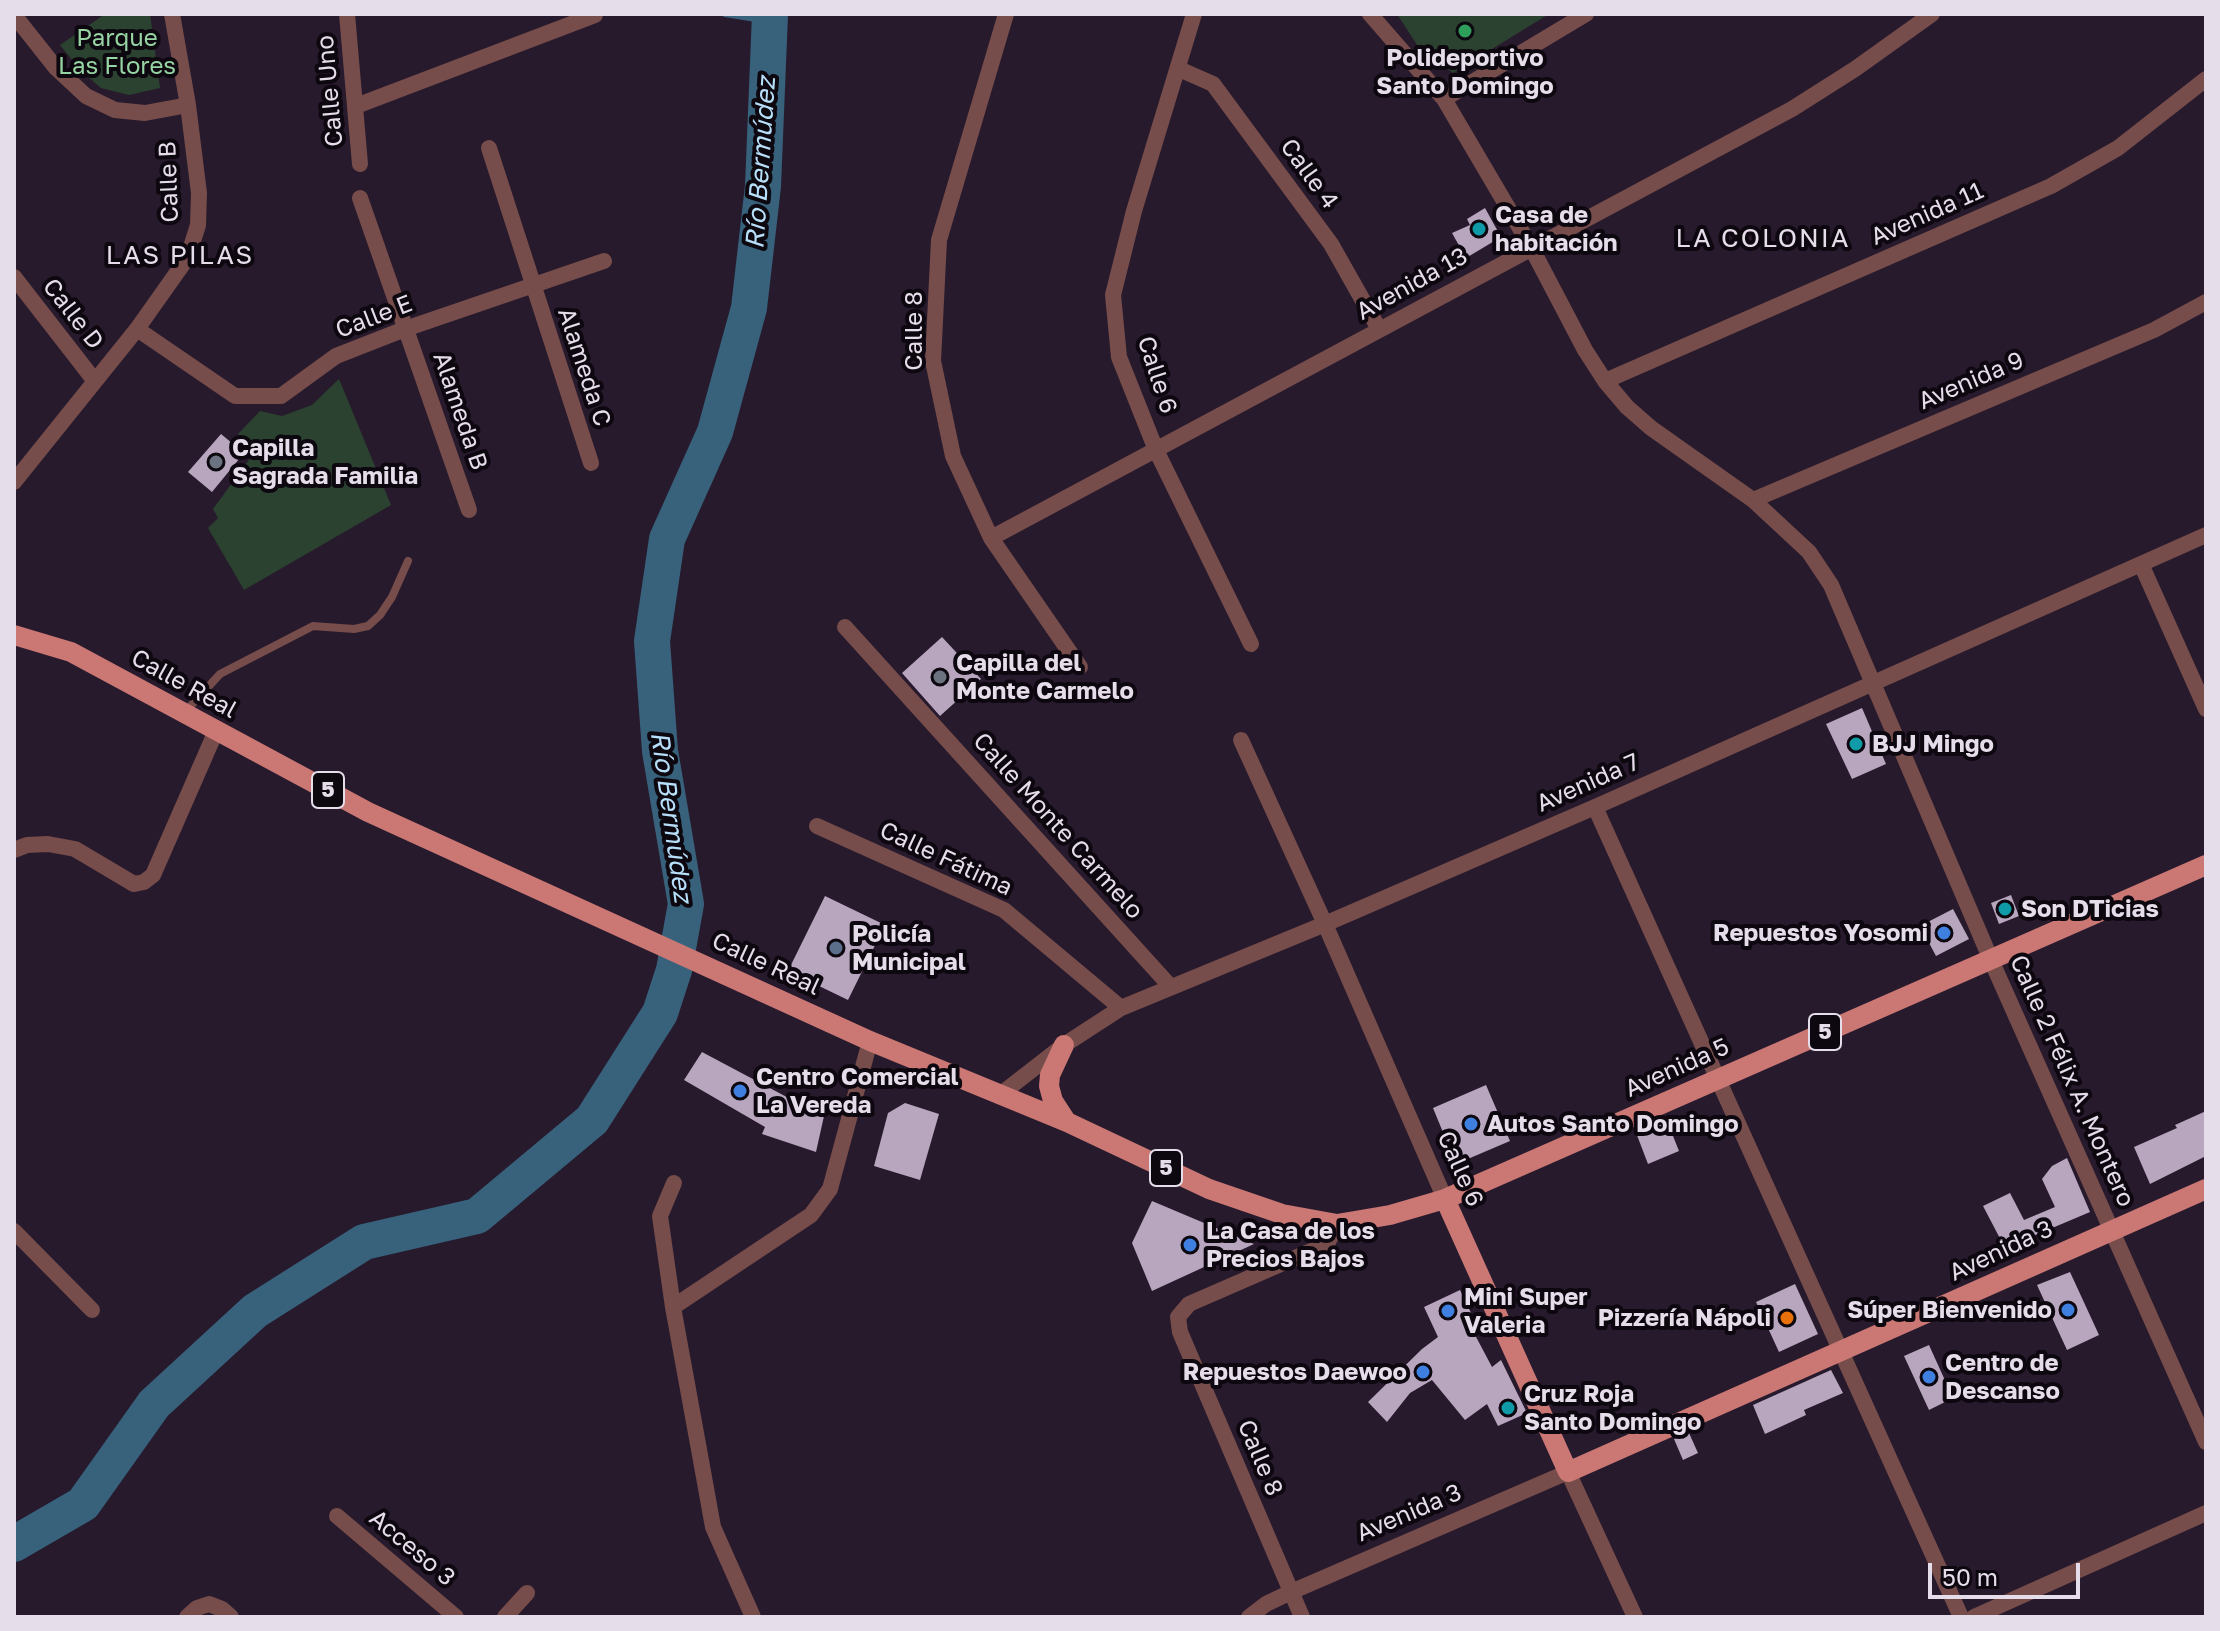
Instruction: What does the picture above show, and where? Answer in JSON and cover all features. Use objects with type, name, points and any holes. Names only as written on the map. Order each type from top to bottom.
[{"type":"main road","name":"Calle Real","points":[[14,635],[71,652],[368,812],[870,1041],[1067,1122],[1209,1189],[1282,1214],[1337,1224]]},
{"type":"main road","name":"Avenida 5","points":[[1337,1224],[1390,1215],[1445,1199],[2206,865]]},
{"type":"main road","points":[[1064,1045],[1050,1075],[1049,1086],[1053,1101],[1067,1122]]},
{"type":"main road","name":"Avenida 3","points":[[1568,1472],[2206,1189]]},
{"type":"main road","name":"Calle 6","points":[[1445,1199],[1568,1472]]},
{"type":"street","name":"Calle B","points":[[14,482],[137,329],[188,257],[198,225],[199,193],[172,14]]},
{"type":"street","name":"Calle Uno","points":[[347,14],[360,164]]},
{"type":"street","name":"Calle 8","points":[[1006,14],[939,240],[933,361],[953,456],[991,538],[1080,667]]},
{"type":"street","name":"Calle 6","points":[[1194,14],[1134,211],[1113,295],[1119,357],[1156,450],[1251,644]]},
{"type":"street","name":"Calle 2 Félix A. Montero","points":[[1370,14],[1444,99],[1605,381],[1627,407],[1651,428],[1753,500],[1809,552],[1831,585],[1991,960],[2206,1442]]},
{"type":"street","points":[[1444,99],[1586,14]]},
{"type":"street","name":"Avenida 13","points":[[991,538],[1792,109],[1932,14]]},
{"type":"street","points":[[14,15],[56,68],[86,96],[115,110],[145,113],[188,105]]},
{"type":"street","points":[[356,106],[595,15]]},
{"type":"street","name":"Calle 4","points":[[1179,69],[1213,84],[1331,244],[1379,329]]},
{"type":"street","name":"Avenida 11","points":[[1605,381],[2051,186],[2118,148],[2206,79]]},
{"type":"street","name":"Alameda C","points":[[489,148],[591,463]]},
{"type":"street","name":"Alameda B","points":[[360,198],[469,510]]},
{"type":"street","name":"Calle E","points":[[137,329],[235,396],[281,396],[336,356],[604,261]]},
{"type":"street","name":"Calle D","points":[[14,277],[94,380]]},
{"type":"street","name":"Avenida 9","points":[[1753,500],[2154,330],[2206,302]]},
{"type":"street","name":"Avenida 7","points":[[1001,1094],[1064,1045],[1121,1008],[1595,807],[2206,535]]},
{"type":"street","points":[[2141,564],[2206,709]]},
{"type":"street","name":"Calle Monte Carmelo","points":[[845,627],[1170,986]]},
{"type":"street","points":[[14,850],[27,845],[48,844],[75,849],[134,884],[144,882],[153,875],[216,731]]},
{"type":"street","name":"Calle 6","points":[[1241,740],[1445,1199]]},
{"type":"street","points":[[1595,807],[1961,1617]]},
{"type":"street","name":"Calle Fátima","points":[[817,826],[1004,910],[1121,1008]]},
{"type":"street","points":[[673,1307],[811,1215],[830,1189],[870,1041]]},
{"type":"street","points":[[674,1183],[660,1216],[673,1307],[713,1527],[753,1617]]},
{"type":"street","name":"Calle 8","points":[[1302,1617],[1180,1332],[1178,1317],[1189,1304],[1327,1244],[1337,1224]]},
{"type":"street","points":[[14,1231],[92,1310]]},
{"type":"street","name":"Calle 6","points":[[1568,1472],[1635,1617]]},
{"type":"street","name":"Avenida 3","points":[[1249,1617],[1266,1604],[1291,1592],[1568,1472]]},
{"type":"street","points":[[1974,1617],[2206,1513]]},
{"type":"street","name":"Acceso 3","points":[[337,1516],[456,1617]]},
{"type":"street","points":[[505,1617],[527,1593]]},
{"type":"street","points":[[187,1617],[197,1608],[209,1604],[231,1617]]},
{"type":"lane","points":[[184,713],[220,674],[313,626],[354,629],[368,626],[392,597],[408,561]]},
{"type":"green space","name":"Parque Las Flores","points":[[105,14],[150,14],[160,88],[129,95],[101,88],[81,71],[60,45]]},
{"type":"green space","name":"Polideportivo Santo Domingo","points":[[1397,14],[1549,14],[1453,73],[1419,48]]},
{"type":"green space","points":[[339,379],[391,505],[244,590],[208,528],[218,518],[213,509],[254,453],[238,434],[260,411],[282,416],[312,405]]},
{"type":"building","name":"Casa de habitación","points":[[1485,208],[1501,237],[1466,258],[1452,233],[1470,225],[1467,219]]},
{"type":"building","name":"Capilla Sagrada Familia","points":[[221,434],[244,453],[212,492],[188,472]]},
{"type":"building","name":"Capilla del Monte Carmelo","points":[[942,637],[981,679],[940,716],[902,673]]},
{"type":"building","name":"BJJ Mingo","points":[[1862,708],[1886,764],[1852,779],[1826,724]]},
{"type":"building","name":"Son DTicias","points":[[2011,895],[2019,916],[1999,924],[1991,903]]},
{"type":"building","name":"Policía Municipal","points":[[825,896],[885,925],[848,1000],[788,971]]},
{"type":"building","name":"Repuestos Yosomi","points":[[1953,909],[1969,939],[1936,956],[1920,926]]},
{"type":"building","name":"Centro Comercial La Vereda","points":[[702,1052],[798,1103],[797,1108],[824,1116],[816,1152],[762,1134],[765,1127],[684,1080]]},
{"type":"building","name":"Autos Santo Domingo","points":[[1486,1085],[1510,1141],[1456,1164],[1433,1108]]},
{"type":"building","points":[[905,1103],[939,1114],[920,1180],[874,1166],[888,1113]]},
{"type":"building","points":[[2206,1111],[2206,1156],[2150,1184],[2134,1147]]},
{"type":"building","points":[[1665,1116],[1679,1151],[1648,1164],[1635,1130]]},
{"type":"building","points":[[2067,1158],[2090,1212],[2005,1248],[1983,1206],[2010,1193],[2024,1220],[2055,1207],[2042,1179],[2052,1166]]},
{"type":"building","name":"La Casa de los Precios Bajos","points":[[1152,1201],[1254,1244],[1152,1291],[1132,1243]]},
{"type":"building","name":"Súper Bienvenido","points":[[2070,1272],[2099,1335],[2067,1350],[2037,1285]]},
{"type":"building","name":"Pizzería Nápoli","points":[[1795,1284],[1818,1334],[1779,1352],[1756,1302]]},
{"type":"building","points":[[1460,1290],[1472,1315],[1466,1318],[1492,1367],[1501,1360],[1527,1413],[1498,1426],[1487,1404],[1465,1420],[1432,1380],[1410,1393],[1387,1422],[1368,1402],[1438,1337],[1424,1307]]},
{"type":"building","name":"Centro de Descanso","points":[[1929,1345],[1953,1398],[1929,1410],[1904,1356]]},
{"type":"building","points":[[1831,1370],[1843,1393],[1804,1410],[1806,1415],[1765,1434],[1753,1405]]},
{"type":"building","points":[[1689,1433],[1698,1453],[1683,1460],[1674,1439]]},
{"type":"waterway","points":[[725,14],[768,21]]},
{"type":"waterway","name":"Río Bermúdez","points":[[14,1544],[83,1504],[154,1404],[255,1311],[364,1242],[477,1216],[592,1120],[660,1013],[674,970],[686,904],[660,751],[652,641],[667,539],[715,432],[749,308],[763,186],[770,14]]},
{"type":"place","name":"Polideportivo Santo Domingo","points":[[1465,31]]},
{"type":"place","name":"Casa de habitación","points":[[1479,229]]},
{"type":"place","name":"Capilla Sagrada Familia","points":[[216,462]]},
{"type":"place","name":"Capilla del Monte Carmelo","points":[[940,677]]},
{"type":"place","name":"BJJ Mingo","points":[[1856,744]]},
{"type":"place","name":"Son DTicias","points":[[2005,909]]},
{"type":"place","name":"Repuestos Yosomi","points":[[1944,933]]},
{"type":"place","name":"Policía Municipal","points":[[836,948]]},
{"type":"place","name":"Centro Comercial La Vereda","points":[[740,1091]]},
{"type":"place","name":"Autos Santo Domingo","points":[[1471,1124]]},
{"type":"place","name":"La Casa de los Precios Bajos","points":[[1190,1245]]},
{"type":"place","name":"Súper Bienvenido","points":[[2068,1310]]},
{"type":"place","name":"Mini Super Valeria","points":[[1448,1311]]},
{"type":"place","name":"Pizzería Nápoli","points":[[1787,1318]]},
{"type":"place","name":"Repuestos Daewoo","points":[[1423,1372]]},
{"type":"place","name":"Centro de Descanso","points":[[1929,1377]]},
{"type":"place","name":"Cruz Roja Santo Domingo","points":[[1508,1408]]},
{"type":"district","name":"LA COLONIA","points":[[1763,239]]},
{"type":"district","name":"LAS PILAS","points":[[180,256]]}]
